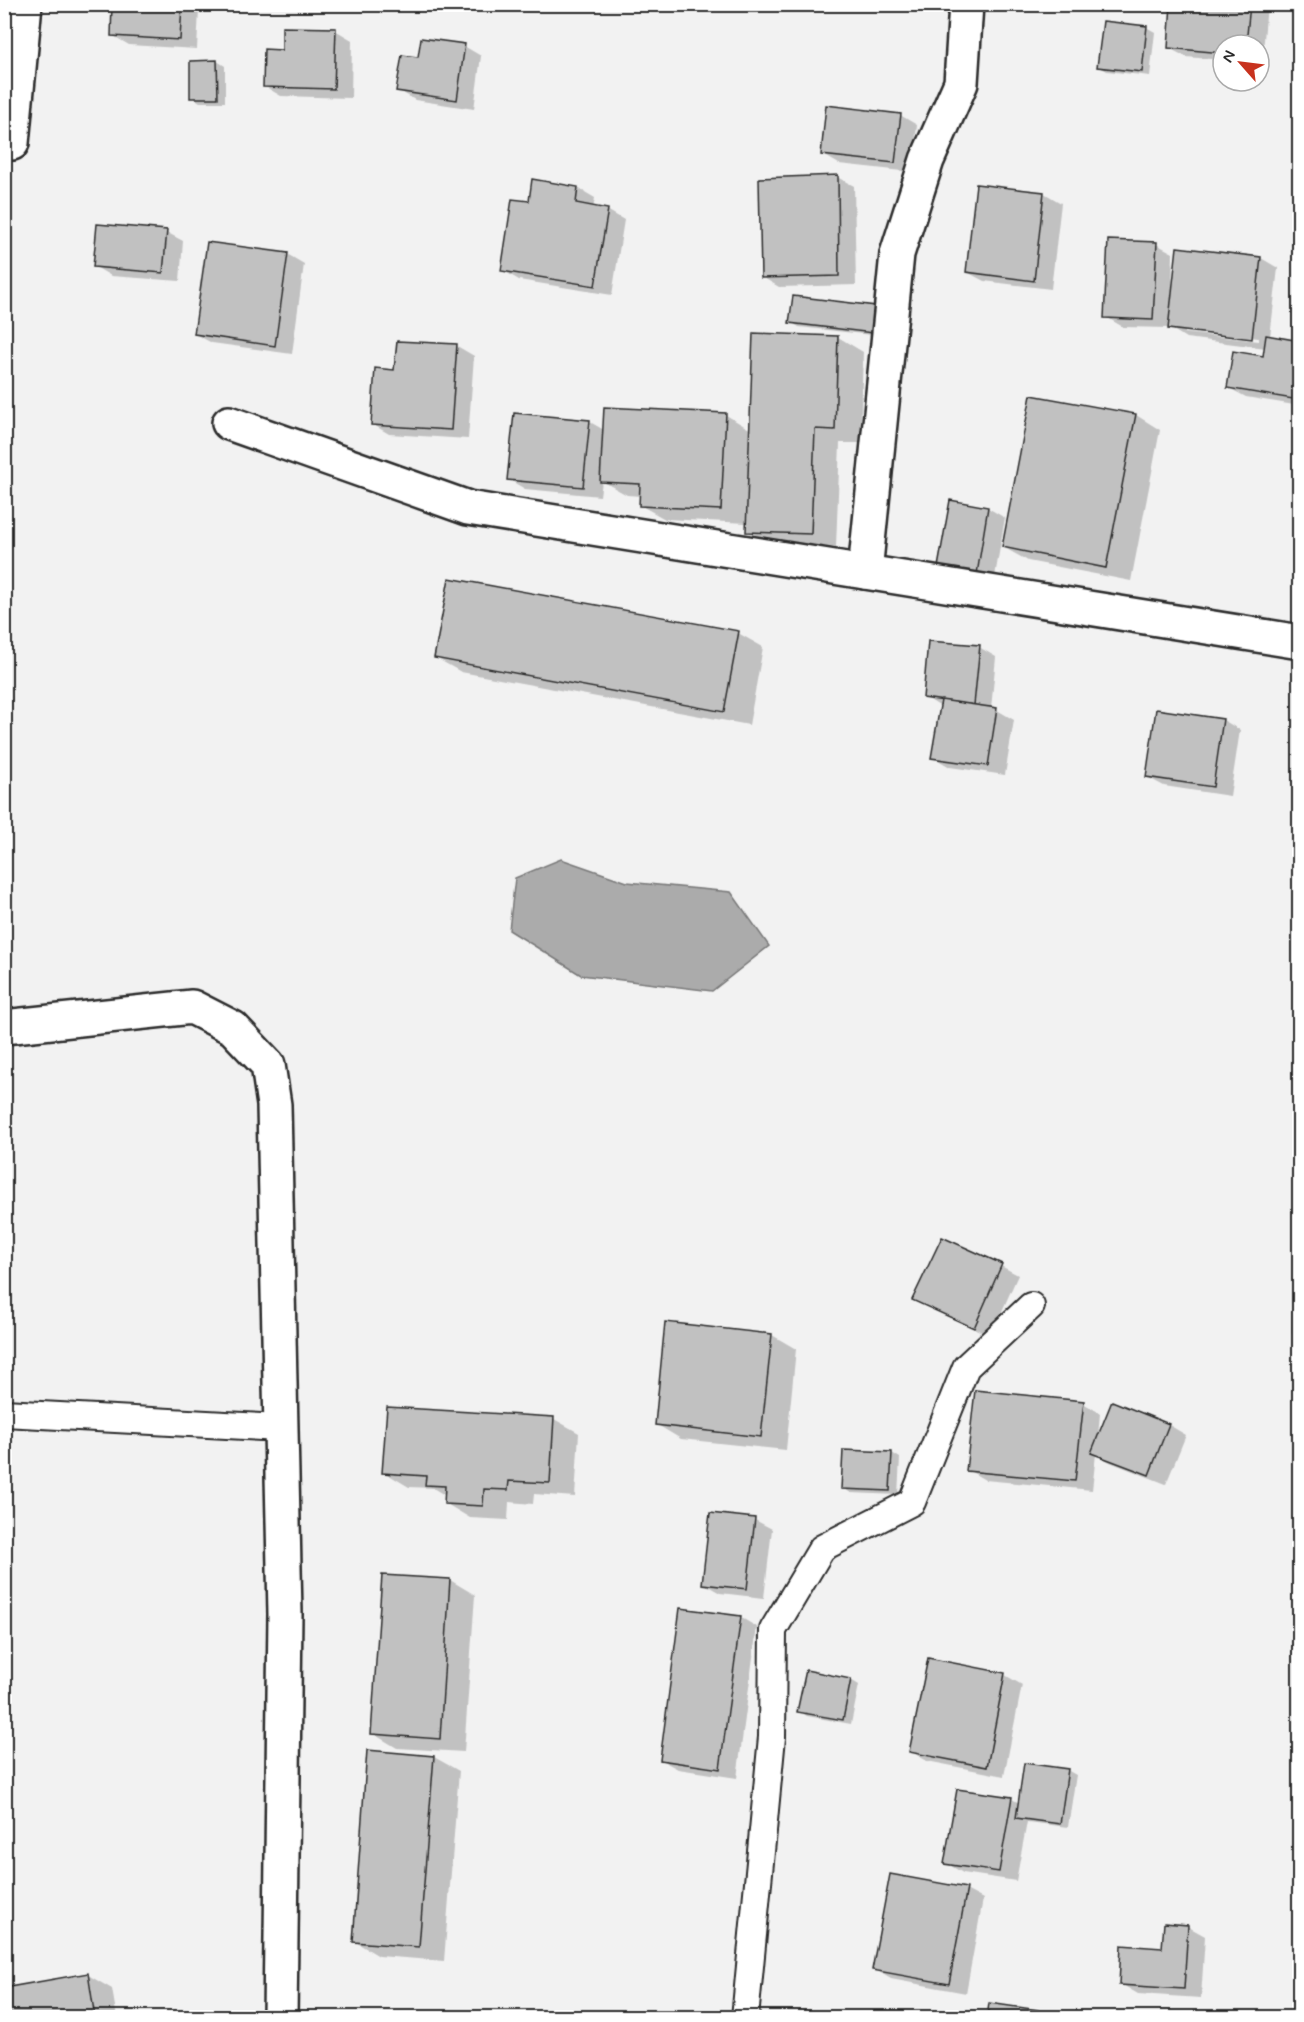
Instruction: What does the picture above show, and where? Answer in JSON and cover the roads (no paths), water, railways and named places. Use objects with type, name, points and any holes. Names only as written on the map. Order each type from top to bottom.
[{"type":"street","points":[[12,143],[25,4]]},
{"type":"street","points":[[865,572],[897,254],[927,160],[961,83],[966,4]]},
{"type":"street","points":[[229,423],[468,508],[1299,642]]},
{"type":"street","points":[[4,1027],[192,1007],[233,1028],[268,1065],[274,1105],[285,1614],[280,2018]]},
{"type":"lane","points":[[745,2018],[772,1737],[773,1630],[822,1548],[912,1502],[966,1366],[1031,1306]]},
{"type":"lane","points":[[4,1413],[281,1428]]}]
